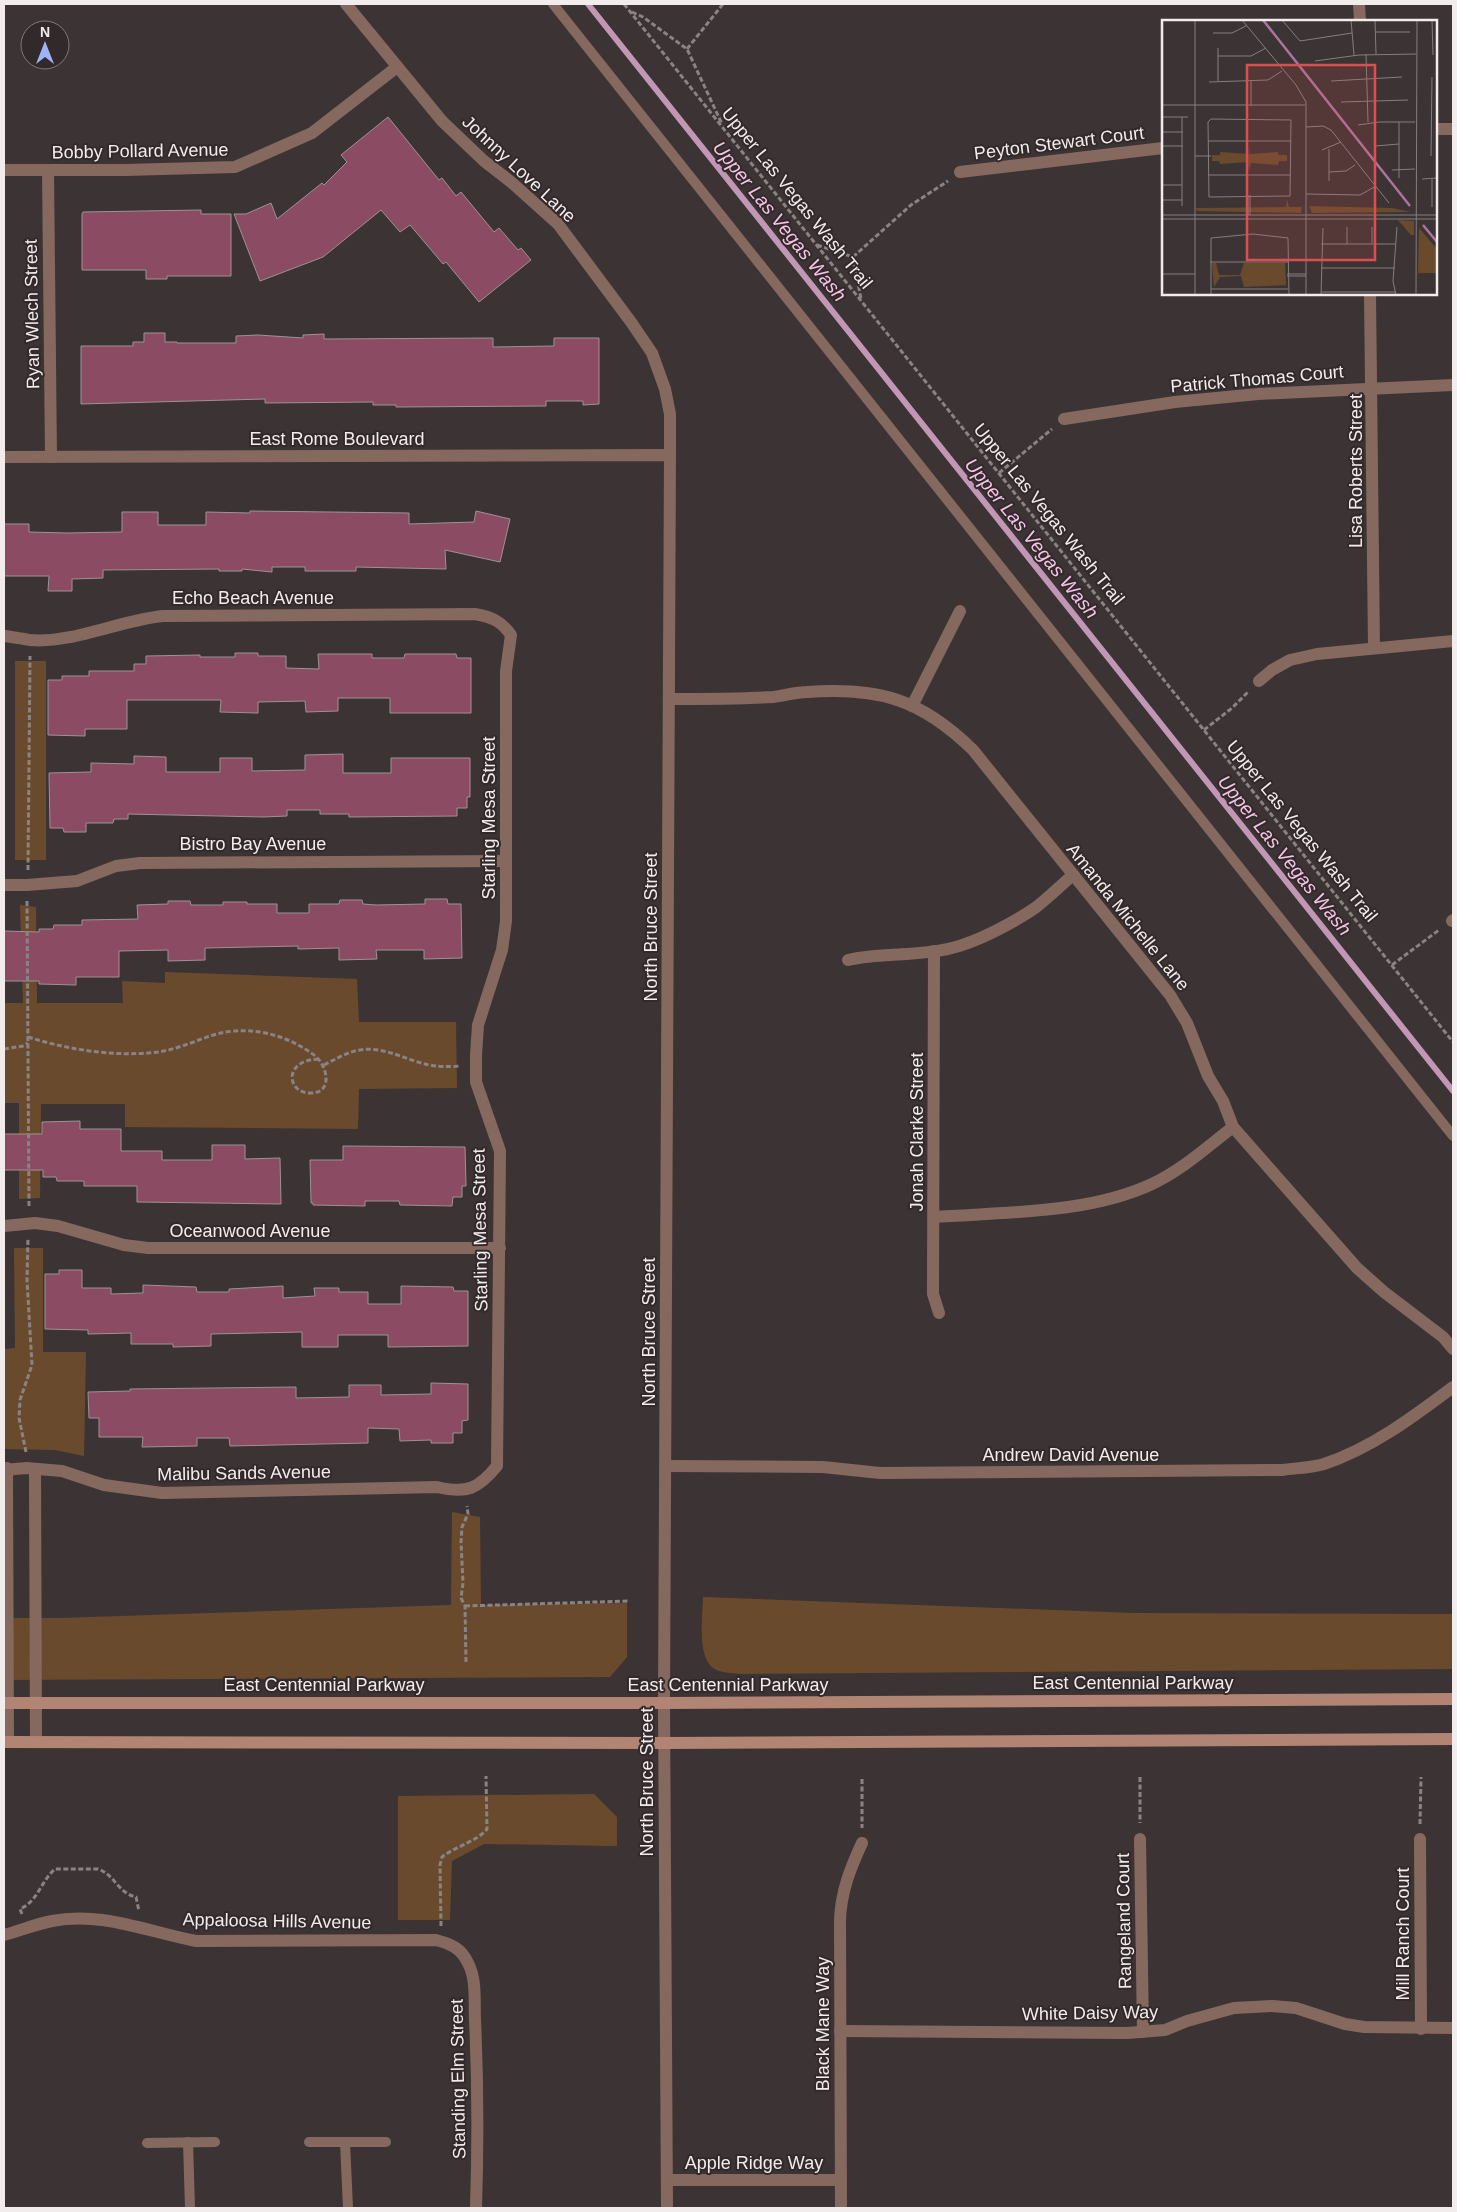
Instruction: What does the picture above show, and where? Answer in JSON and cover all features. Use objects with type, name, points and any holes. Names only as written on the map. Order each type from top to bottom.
[{"type":"main road","name":"East Centennial Parkway","points":[[6,1703],[1453,1700]]},
{"type":"main road","points":[[6,1742],[664,1743],[1453,1739]]},
{"type":"street","name":"Johnny Love Lane","points":[[346,4],[442,121],[460,139],[558,224],[631,322],[652,353],[664,389],[670,414],[670,455]]},
{"type":"street","points":[[1359,4],[1360,20]]},
{"type":"street","name":"Bobby Pollard Avenue","points":[[4,170],[235,167],[312,133],[397,67]]},
{"type":"street","points":[[1437,129],[1453,128]]},
{"type":"street","name":"Peyton Stewart Court","points":[[960,172],[1162,148]]},
{"type":"street","name":"Ryan Wlech Street","points":[[48,170],[52,457]]},
{"type":"street","name":"Lisa Roberts Street","points":[[1370,295],[1373,388],[1374,648]]},
{"type":"street","name":"Patrick Thomas Court","points":[[1064,419],[1175,402],[1258,394],[1453,385]]},
{"type":"street","name":"East Rome Boulevard","points":[[4,457],[670,455]]},
{"type":"street","name":"North Bruce Street","points":[[667,2208],[664,1703],[670,455]]},
{"type":"street","points":[[912,706],[960,611]]},
{"type":"street","name":"Echo Beach Avenue","points":[[4,636],[32,640],[62,638],[132,620],[163,616],[475,614],[491,617],[503,624]]},
{"type":"street","name":"Starling Mesa Street","points":[[465,1490],[473,1488],[485,1480],[497,1466],[499,1452],[500,1151],[476,1082],[476,1066],[478,1025],[484,1001],[502,950],[506,921],[506,671],[511,635],[503,624]]},
{"type":"street","points":[[1259,681],[1290,660],[1317,654],[1453,642]]},
{"type":"street","name":"Amanda Michelle Lane","points":[[669,699],[774,697],[806,692],[868,692],[895,698],[933,716],[952,730],[973,750],[1170,995],[1187,1023],[1208,1076],[1223,1101],[1233,1126],[1357,1268],[1384,1292],[1443,1337],[1453,1350]]},
{"type":"street","name":"Bistro Bay Avenue","points":[[4,884],[27,885],[77,881],[116,866],[183,861],[506,861]]},
{"type":"street","points":[[848,960],[860,957],[893,956],[952,948],[1003,926],[1035,908],[1073,875]]},
{"type":"street","name":"Jonah Clarke Street","points":[[934,951],[933,1294],[938,1313]]},
{"type":"street","points":[[934,1217],[1070,1207],[1127,1194],[1153,1184],[1180,1169],[1233,1126]]},
{"type":"street","name":"Oceanwood Avenue","points":[[4,1226],[29,1223],[58,1226],[124,1245],[148,1248],[500,1248]]},
{"type":"street","name":"Andrew David Avenue","points":[[666,1466],[823,1467],[880,1473],[1282,1470],[1322,1464],[1357,1451],[1410,1419],[1453,1387]]},
{"type":"street","points":[[5,1469],[6,1742]]},
{"type":"street","name":"Malibu Sands Avenue","points":[[5,1469],[62,1472],[127,1490],[162,1493],[437,1487],[455,1491],[465,1490]]},
{"type":"street","points":[[31,1469],[36,1742]]},
{"type":"street","name":"Rangeland Court","points":[[1140,1839],[1143,2032]]},
{"type":"street","name":"Mill Ranch Court","points":[[1420,1839],[1421,2029]]},
{"type":"street","name":"Black Mane Way","points":[[841,2208],[841,1901],[850,1871],[862,1843]]},
{"type":"street","name":"Appaloosa Hills Avenue","points":[[4,1935],[52,1921],[99,1919],[196,1940],[436,1940],[452,1944],[462,1952]]},
{"type":"street","name":"Standing Elm Street","points":[[462,1952],[469,1964],[473,1979],[476,2050],[476,2208]]},
{"type":"street","name":"White Daisy Way","points":[[840,2031],[1143,2032],[1165,2030],[1205,2015],[1234,2008],[1272,2006],[1296,2008],[1345,2024],[1364,2027],[1453,2028]]},
{"type":"street","name":"Apple Ridge Way","points":[[667,2180],[841,2180]]},
{"type":"lane","points":[[553,4],[1453,1136]]},
{"type":"lane","points":[[188,2142],[190,2208]]},
{"type":"lane","points":[[148,2143],[215,2142]]},
{"type":"lane","points":[[310,2142],[386,2142]]},
{"type":"lane","points":[[345,2142],[348,2208]]},
{"type":"path","name":"Upper Las Vegas Wash Trail","points":[[624,4],[1453,1042]]},
{"type":"path","points":[[687,49],[723,4]]},
{"type":"path","points":[[630,10],[643,17],[687,49],[724,128]]},
{"type":"path","points":[[853,257],[911,205],[960,172]]},
{"type":"path","points":[[816,244],[853,257]]},
{"type":"path","points":[[853,257],[861,300]]},
{"type":"path","points":[[999,473],[1064,419]]},
{"type":"path","points":[[31,1469],[20,1418],[20,1400],[32,1365],[26,1280],[29,1223],[27,885],[31,714],[29,679],[32,640]]},
{"type":"path","points":[[1204,730],[1232,708],[1259,681]]},
{"type":"path","points":[[1392,965],[1453,920]]},
{"type":"path","points":[[28,1037],[76,1048],[124,1054],[150,1053],[170,1049],[228,1032],[265,1032],[307,1050],[319,1059],[324,1065],[327,1076],[325,1086],[320,1092],[304,1093],[296,1088],[292,1080],[293,1070],[298,1063],[306,1059],[319,1059]]},
{"type":"path","points":[[4,1049],[23,1046],[28,1043]]},
{"type":"path","points":[[324,1065],[346,1053],[370,1049],[437,1066],[476,1066]]},
{"type":"path","points":[[465,1490],[468,1514],[462,1527],[463,1583],[461,1598],[465,1606],[466,1662]]},
{"type":"path","points":[[465,1606],[629,1601]]},
{"type":"path","points":[[442,1942],[440,1865],[442,1857],[481,1836],[487,1829],[486,1776]]},
{"type":"path","points":[[1140,1776],[1140,1839]]},
{"type":"path","points":[[1420,1839],[1421,1777]]},
{"type":"path","points":[[862,1779],[862,1843]]},
{"type":"path","points":[[27,1928],[20,1909],[32,1901],[43,1881],[55,1869],[98,1869],[104,1871],[121,1891],[136,1897],[139,1907],[139,1927]]},
{"type":"shaded area","points":[[15,661],[46,661],[46,860],[15,860]]},
{"type":"shaded area","points":[[20,905],[36,907],[37,1003],[123,1003],[122,981],[165,983],[165,972],[357,979],[359,1022],[456,1022],[457,1088],[359,1089],[358,1129],[125,1127],[125,1104],[41,1104],[40,1198],[19,1199],[19,1103],[4,1103],[4,1003],[23,1003]]},
{"type":"shaded area","points":[[14,1248],[43,1248],[43,1352],[86,1352],[84,1456],[55,1450],[4,1449],[4,1349],[15,1348]]},
{"type":"shaded area","points":[[452,1512],[480,1517],[481,1605],[627,1603],[627,1657],[610,1677],[4,1680],[4,1618],[61,1618],[451,1605]]},
{"type":"shaded area","points":[[703,1597],[1134,1613],[1453,1614],[1453,1669],[728,1673],[711,1667],[703,1650]]},
{"type":"shaded area","points":[[594,1794],[617,1817],[617,1846],[484,1844],[452,1861],[450,1920],[398,1920],[398,1796]]},
{"type":"building","points":[[388,117],[439,180],[442,178],[456,196],[461,192],[494,232],[499,228],[518,250],[521,248],[531,260],[479,302],[446,262],[443,264],[410,225],[400,232],[381,210],[323,257],[260,281],[234,214],[246,214],[271,203],[277,219],[322,183],[324,185],[347,162],[341,155]]},
{"type":"building","points":[[201,210],[201,214],[231,214],[231,276],[167,276],[167,279],[146,279],[146,270],[82,270],[83,212]]},
{"type":"building","points":[[144,333],[165,333],[165,342],[177,343],[236,343],[236,336],[258,335],[303,338],[303,335],[324,334],[324,339],[493,338],[493,347],[554,346],[554,338],[599,338],[599,404],[583,405],[583,401],[546,401],[546,406],[396,407],[396,405],[373,405],[373,402],[265,403],[265,399],[81,404],[81,346],[133,346],[133,342],[144,342]]},
{"type":"building","points":[[250,511],[409,513],[409,524],[474,522],[476,511],[510,519],[500,562],[445,550],[446,569],[356,567],[356,571],[305,571],[305,567],[272,567],[272,572],[242,569],[242,571],[219,571],[219,569],[103,570],[103,578],[72,579],[72,591],[48,591],[49,576],[4,576],[4,524],[29,524],[29,532],[122,532],[122,512],[158,512],[158,525],[206,525],[206,512],[250,513]]},
{"type":"building","points":[[235,653],[258,653],[258,656],[286,656],[286,668],[319,669],[318,654],[372,654],[372,658],[404,658],[405,654],[456,654],[457,658],[471,658],[471,713],[390,713],[390,698],[338,698],[338,711],[306,712],[305,701],[258,702],[258,713],[220,712],[221,700],[127,700],[127,729],[85,729],[85,736],[48,735],[48,680],[62,680],[62,676],[89,676],[89,671],[134,671],[134,664],[146,664],[146,656],[200,655],[200,657],[235,657]]},
{"type":"building","points":[[343,754],[343,773],[391,773],[391,758],[470,758],[470,797],[467,797],[467,808],[457,808],[457,816],[349,817],[349,814],[320,814],[320,810],[287,810],[287,816],[263,817],[128,814],[128,819],[114,819],[113,823],[86,823],[86,832],[64,832],[63,828],[50,828],[49,773],[91,772],[91,763],[134,764],[134,756],[166,757],[166,772],[220,772],[220,758],[252,758],[252,771],[305,770],[305,755]]},
{"type":"building","points":[[425,899],[447,899],[448,904],[461,904],[462,958],[424,959],[424,950],[376,950],[377,959],[339,960],[339,948],[298,949],[298,946],[205,948],[205,960],[168,961],[168,950],[119,951],[119,977],[76,977],[76,985],[39,984],[39,981],[4,981],[4,931],[39,932],[39,929],[53,929],[54,925],[82,925],[82,920],[138,919],[137,905],[168,904],[168,901],[190,901],[191,905],[223,905],[223,902],[247,902],[247,904],[277,904],[277,913],[309,913],[309,904],[339,904],[340,900],[362,900],[363,904],[376,905],[425,904]]},
{"type":"building","points":[[80,1121],[80,1129],[121,1129],[121,1151],[162,1151],[162,1160],[212,1160],[212,1145],[245,1145],[245,1159],[280,1158],[281,1204],[137,1202],[137,1186],[84,1186],[84,1181],[57,1181],[56,1177],[43,1177],[43,1170],[4,1170],[4,1134],[42,1134],[42,1122]]},
{"type":"building","points":[[343,1146],[465,1147],[466,1186],[462,1186],[462,1197],[453,1197],[452,1206],[400,1205],[399,1201],[365,1201],[365,1206],[313,1205],[311,1203],[310,1160],[343,1160]]},
{"type":"building","points":[[59,1270],[82,1270],[82,1288],[111,1288],[111,1294],[143,1293],[143,1285],[196,1287],[197,1292],[229,1292],[229,1289],[283,1286],[283,1298],[315,1296],[314,1288],[339,1288],[339,1292],[368,1292],[368,1304],[401,1304],[401,1286],[453,1287],[454,1291],[468,1291],[468,1346],[388,1347],[388,1335],[338,1335],[338,1347],[302,1347],[302,1332],[211,1334],[211,1346],[173,1347],[173,1344],[131,1344],[131,1333],[88,1334],[88,1330],[45,1329],[45,1274],[59,1274]]},
{"type":"building","points":[[431,1383],[468,1384],[468,1420],[462,1421],[462,1433],[453,1433],[453,1443],[431,1443],[431,1440],[400,1441],[399,1429],[368,1428],[368,1443],[230,1446],[229,1438],[197,1438],[197,1446],[142,1447],[143,1437],[99,1437],[99,1418],[89,1418],[88,1392],[130,1391],[130,1389],[296,1387],[296,1398],[349,1397],[349,1385],[381,1385],[381,1395],[431,1394]]},
{"type":"waterway","name":"Upper Las Vegas Wash","points":[[588,4],[1453,1091]]}]
